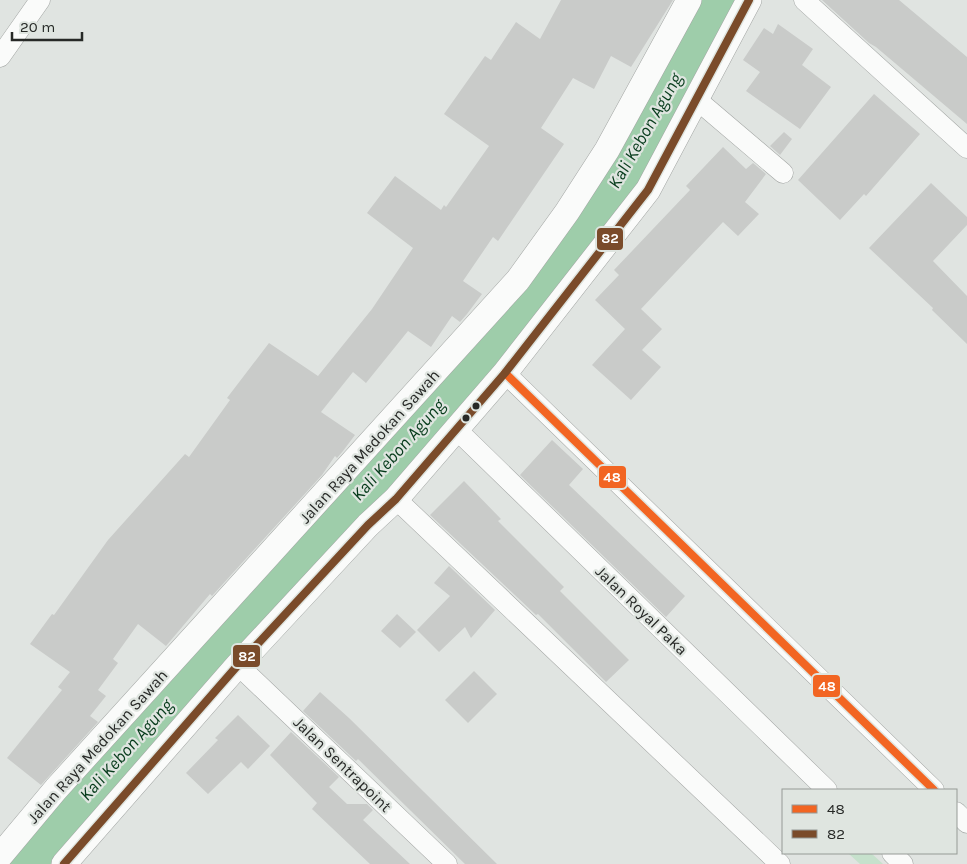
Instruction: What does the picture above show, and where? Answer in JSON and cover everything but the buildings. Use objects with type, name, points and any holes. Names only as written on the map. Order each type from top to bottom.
[{"type":"street","points":[[0,57],[40,0]]},
{"type":"street","name":"Jalan Raya Medokan Sawah","points":[[0,856],[56,789],[518,280],[567,212],[607,150],[689,0]]},
{"type":"street","points":[[64,864],[238,665],[396,499],[505,373],[648,190],[749,0]]},
{"type":"street","points":[[804,0],[967,148]]},
{"type":"street","points":[[696,99],[783,172]]},
{"type":"street","points":[[505,373],[933,789]]},
{"type":"street","name":"Jalan Royal Paka","points":[[456,429],[826,789]]},
{"type":"street","points":[[396,499],[780,864]]},
{"type":"street","name":"Jalan Sentrapoint","points":[[238,665],[447,864]]},
{"type":"street","points":[[957,813],[967,823]]},
{"type":"street","points":[[893,854],[903,864]]},
{"type":"green space","points":[[849,854],[872,854],[883,864],[860,864]]},
{"type":"waterway","name":"Kali Kebon Agung","points":[[26,864],[59,824],[521,315],[612,190],[721,0]]},
{"type":"transit line","name":"82","points":[[64,864],[238,665],[368,525],[396,499],[505,373],[648,190],[749,0]]},
{"type":"transit line","name":"48","points":[[505,373],[933,789]]}]
